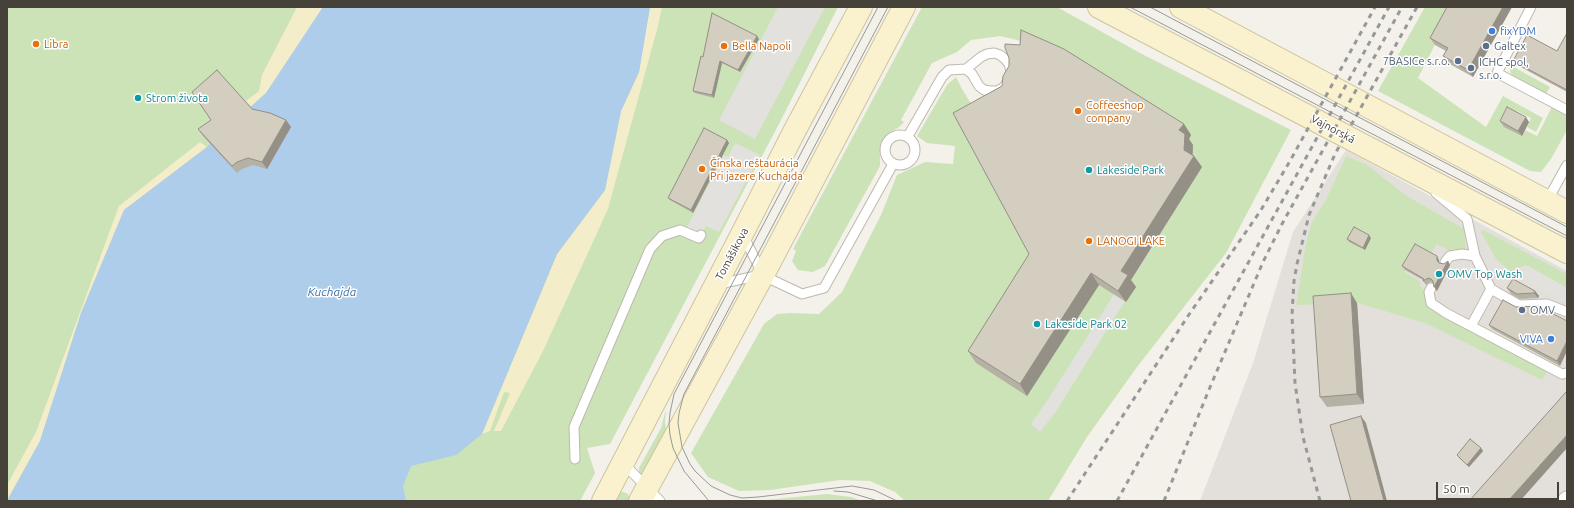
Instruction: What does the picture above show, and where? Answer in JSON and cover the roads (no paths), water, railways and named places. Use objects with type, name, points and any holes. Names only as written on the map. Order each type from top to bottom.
[{"type":"main road","name":"Tomášikova","points":[[603,501],[795,130],[861,7]]},
{"type":"main road","points":[[649,497],[763,275],[904,7]]},
{"type":"main road","name":"Vajnorská","points":[[1099,7],[1567,252]]},
{"type":"main road","points":[[1181,7],[1567,212]]},
{"type":"lane","points":[[1530,7],[1497,73],[1567,110]]},
{"type":"lane","points":[[908,136],[942,76],[949,70],[966,69],[981,57],[994,53],[1000,55],[1010,64],[1011,77],[1003,88],[991,91],[984,90],[979,86],[972,74],[966,69]]},
{"type":"lane","points":[[896,134],[908,136],[915,146],[916,152],[914,157],[905,164],[893,164],[888,160],[885,154],[884,148],[886,142],[896,134]]},
{"type":"lane","points":[[715,284],[763,275],[802,294],[824,288],[893,164]]},
{"type":"lane","points":[[1547,201],[1567,165]]},
{"type":"lane","points":[[1408,169],[1467,219],[1475,256],[1491,289],[1519,305],[1547,304],[1567,312]]},
{"type":"lane","points":[[575,459],[574,427],[650,249],[662,236],[680,230],[699,238],[701,235]]},
{"type":"lane","points":[[742,234],[763,275]]},
{"type":"lane","points":[[1445,262],[1450,256],[1462,254],[1475,256]]},
{"type":"lane","points":[[1432,288],[1429,292],[1431,303],[1471,326],[1565,374]]},
{"type":"lane","points":[[1471,326],[1491,289]]},
{"type":"lane","points":[[623,463],[649,497]]},
{"type":"water","name":"Kuchajda","points":[[323,7],[650,7],[639,72],[621,111],[605,190],[557,254],[482,434],[456,455],[411,466],[403,486],[406,501],[7,501],[40,441],[81,313],[124,210],[207,147],[266,93]]},
{"type":"tram line","points":[[709,501],[684,471],[673,448],[669,424],[674,394],[878,7]]},
{"type":"tram line","points":[[888,7],[684,394],[678,423],[682,447],[695,471],[711,486],[730,495],[742,498],[758,497],[852,486],[874,490],[897,501]]},
{"type":"tram line","points":[[1130,7],[1567,236]]},
{"type":"tram line","points":[[1150,7],[1567,227]]},
{"type":"tram line","points":[[834,491],[848,492],[878,501]]},
{"type":"railway","points":[[1067,501],[1188,316],[1261,210],[1290,161],[1375,7]]},
{"type":"railway","points":[[1117,501],[1389,7]]},
{"type":"railway","points":[[1164,501],[1263,262],[1282,224],[1402,7]]},
{"type":"railway","points":[[1320,501],[1303,437],[1295,383],[1292,315],[1294,281],[1297,264],[1309,215],[1335,154],[1417,7]]},
{"type":"place","name":"fixYDM","points":[[1492,31]]},
{"type":"place","name":"Libra","points":[[36,44]]},
{"type":"place","name":"Bella Napoli","points":[[724,46]]},
{"type":"place","name":"Galtex","points":[[1486,46]]},
{"type":"place","name":"7BASICe s.r.o.","points":[[1458,61]]},
{"type":"place","name":"ICHC spol, s.r.o.","points":[[1471,68]]},
{"type":"place","name":"Strom života","points":[[138,98]]},
{"type":"place","name":"Coffeeshop company","points":[[1078,111]]},
{"type":"place","name":"Čínska reštaurácia Pri jazere Kuchajda","points":[[702,169]]},
{"type":"place","name":"Lakeside Park","points":[[1089,170]]},
{"type":"place","name":"LANOGI LAKE","points":[[1089,241]]},
{"type":"place","name":"OMV Top Wash","points":[[1439,274]]},
{"type":"place","name":"OMV","points":[[1522,310]]},
{"type":"place","name":"Lakeside Park 02","points":[[1037,324]]},
{"type":"place","name":"VIVA","points":[[1551,339]]}]
